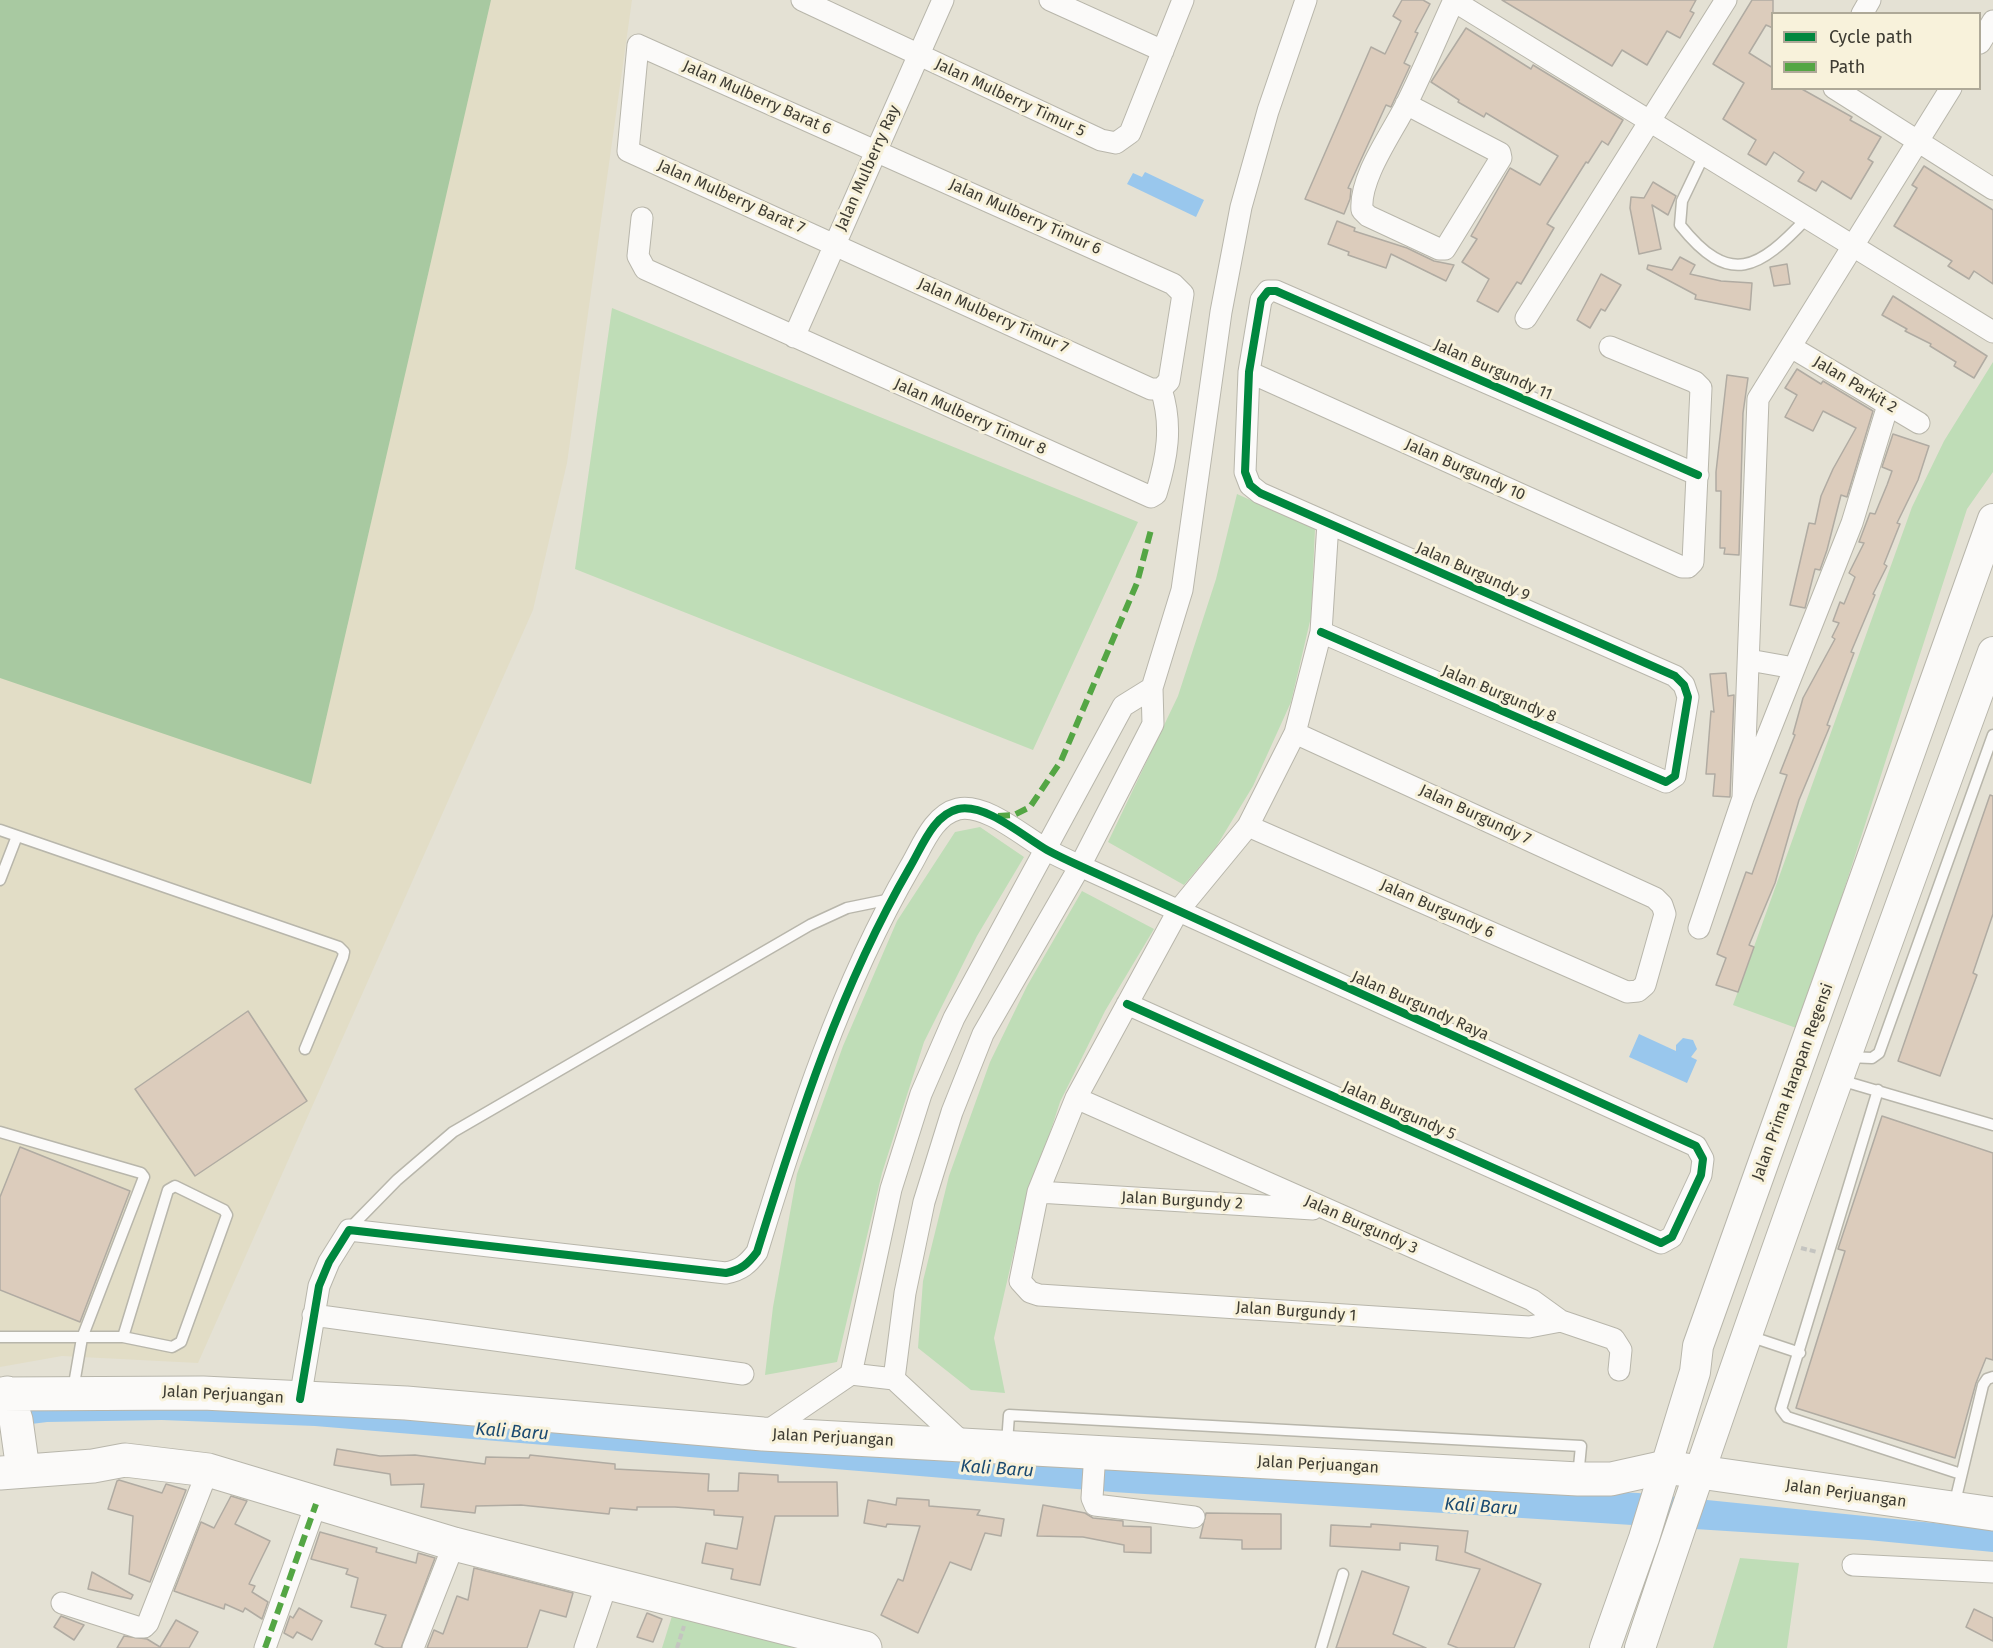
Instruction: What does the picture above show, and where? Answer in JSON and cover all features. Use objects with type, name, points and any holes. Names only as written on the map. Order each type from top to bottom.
[{"type":"main road","name":"Jalan Perjuangan","points":[[5,1395],[73,1391],[203,1393],[406,1403],[763,1434],[1007,1446],[1094,1457],[1578,1479],[1662,1479],[1993,1514]]},
{"type":"main road","points":[[5,1395],[16,1420],[13,1461],[93,1466],[125,1460],[208,1470],[454,1544],[865,1648]]},
{"type":"street","name":"Jalan Mulberry Timur 5","points":[[802,0],[1101,140],[1116,143],[1130,133],[1163,51]]},
{"type":"street","name":"Jalan Mulberry Ray","points":[[794,337],[943,0]]},
{"type":"street","points":[[1050,0],[1163,51],[1183,0]]},
{"type":"street","points":[[894,1379],[905,1293],[924,1202],[952,1112],[984,1034],[1080,866],[1153,724],[1152,688],[1182,590],[1221,312],[1241,207],[1268,111],[1306,0]]},
{"type":"street","points":[[1526,318],[1726,0]]},
{"type":"street","points":[[1406,104],[1500,153],[1501,158],[1445,249],[1439,249],[1362,210],[1361,201],[1369,178],[1454,1],[1993,332]]},
{"type":"street","points":[[1981,41],[1993,21]]},
{"type":"street","name":"Jalan Mulberry Barat 7","points":[[638,45],[628,150],[834,244]]},
{"type":"street","name":"Jalan Mulberry Barat 6","points":[[638,45],[876,150]]},
{"type":"street","points":[[1837,90],[1993,189]]},
{"type":"street","points":[[1743,798],[1756,405],[1950,90]]},
{"type":"street","name":"Jalan Mulberry Timur 6","points":[[876,150],[1173,284],[1183,294],[1169,381],[1156,389]]},
{"type":"street","name":"Jalan Mulberry Timur 8","points":[[642,218],[638,256],[645,269],[1146,496],[1156,494],[1165,466],[1169,436],[1168,409],[1156,389]]},
{"type":"street","name":"Jalan Mulberry Timur 7","points":[[834,244],[1156,389]]},
{"type":"street","name":"Jalan Burgundy 11","points":[[1249,372],[1261,300],[1268,291],[1276,291],[1698,475]]},
{"type":"street","points":[[1610,347],[1695,382],[1702,395],[1698,475]]},
{"type":"street","name":"Jalan Parkit 2","points":[[1791,347],[1919,423]]},
{"type":"street","name":"Jalan Burgundy 9","points":[[1249,372],[1245,472],[1250,485],[1260,493],[1675,676],[1684,685],[1688,697],[1675,776],[1666,782]]},
{"type":"street","name":"Jalan Burgundy 10","points":[[1249,372],[1682,567],[1688,567],[1693,562],[1698,475]]},
{"type":"street","points":[[1699,928],[1743,798],[1852,523],[1888,405]]},
{"type":"street","name":"Jalan Prima Harapan Regensi","points":[[1605,1648],[1644,1538],[1697,1359],[1753,1191],[1826,993],[1993,519]]},
{"type":"street","points":[[1038,1192],[1076,1098],[1178,911],[1248,826],[1295,733],[1321,632],[1328,523]]},
{"type":"street","name":"Jalan Burgundy 8","points":[[1321,632],[1666,782]]},
{"type":"street","points":[[1640,1648],[1730,1383],[1863,1008],[1972,750],[1993,652]]},
{"type":"street","points":[[1749,660],[1794,668]]},
{"type":"street","points":[[852,1374],[891,1189],[921,1094],[954,1018],[1123,706],[1152,688]]},
{"type":"street","name":"Jalan Burgundy 7","points":[[1295,733],[1655,898],[1662,905],[1665,914],[1645,985],[1638,992],[1627,992]]},
{"type":"street","name":"Jalan Burgundy Raya","points":[[349,1230],[708,1271],[740,1270],[757,1252],[806,1096],[838,1011],[891,900],[935,824],[946,814],[959,809],[994,816],[1046,849],[1080,866],[1695,1146],[1703,1159],[1701,1175],[1672,1237],[1661,1243]]},
{"type":"street","name":"Jalan Burgundy 6","points":[[1248,826],[1627,992]]},
{"type":"street","points":[[1826,993],[1863,1008]]},
{"type":"street","name":"Jalan Burgundy 5","points":[[1126,1004],[1661,1243]]},
{"type":"street","name":"Jalan Burgundy 3","points":[[1076,1098],[1532,1300],[1561,1321],[1618,1343],[1621,1350],[1619,1370]]},
{"type":"street","points":[[1753,1191],[1792,1207]]},
{"type":"street","name":"Jalan Burgundy 2","points":[[1038,1192],[1326,1210]]},
{"type":"street","name":"Jalan Burgundy 1","points":[[1038,1192],[1020,1273],[1020,1281],[1030,1292],[1051,1296],[1528,1327],[1561,1321]]},
{"type":"street","points":[[300,1399],[313,1315],[322,1278],[349,1230]]},
{"type":"street","points":[[313,1315],[743,1374]]},
{"type":"street","points":[[1730,1383],[1713,1387],[1702,1380],[1697,1359],[1709,1339],[1718,1338],[1731,1343],[1744,1344]]},
{"type":"street","points":[[763,1434],[852,1374],[894,1379],[964,1444]]},
{"type":"street","points":[[1094,1457],[1092,1503],[1100,1507],[1194,1517]]},
{"type":"street","points":[[62,1603],[136,1627],[144,1627],[148,1623],[208,1470]]},
{"type":"street","points":[[265,1648],[316,1504]]},
{"type":"street","points":[[413,1648],[454,1544]]},
{"type":"street","points":[[1853,1565],[1993,1572]]},
{"type":"street","points":[[585,1648],[607,1583]]},
{"type":"lane","points":[[1704,154],[1682,201],[1680,225],[1695,244],[1719,261],[1742,267],[1758,260],[1784,242],[1807,218]]},
{"type":"lane","points":[[1841,1068],[1872,1058],[1879,1053],[1972,750],[1993,735]]},
{"type":"lane","points":[[0,830],[339,947],[344,952],[343,957],[305,1048]]},
{"type":"lane","points":[[0,880],[17,836]]},
{"type":"lane","points":[[349,1230],[397,1180],[453,1132],[810,925],[847,908],[891,900]]},
{"type":"lane","points":[[1841,1068],[1878,1090],[1993,1125]]},
{"type":"lane","points":[[1878,1090],[1800,1353],[1781,1409],[1787,1417],[1961,1474]]},
{"type":"lane","points":[[0,1133],[141,1173],[144,1177],[82,1338],[73,1391]]},
{"type":"lane","points":[[0,1337],[123,1337],[172,1347],[181,1342],[226,1212],[175,1186],[168,1190],[123,1337]]},
{"type":"lane","points":[[1744,1344],[1800,1353]]},
{"type":"lane","points":[[1954,1509],[1983,1385],[1987,1379],[1993,1377]]},
{"type":"lane","points":[[1007,1446],[1009,1415],[1581,1446],[1578,1479]]},
{"type":"lane","points":[[1321,1648],[1343,1574]]},
{"type":"path","points":[[677,1648],[684,1625]]},
{"type":"shaded area","points":[[0,0],[632,0],[567,463],[533,610],[198,1363],[62,1356],[0,1367]]},
{"type":"green space","points":[[0,0],[491,0],[311,784],[0,678]]},
{"type":"green space","points":[[612,308],[1138,522],[1033,750],[575,569]]},
{"type":"green space","points":[[1993,362],[1993,472],[1967,509],[1799,1029],[1733,1005],[1912,507],[1944,441]]},
{"type":"green space","points":[[1237,494],[1315,529],[1311,617],[1291,702],[1253,786],[1216,847],[1184,885],[1108,842],[1178,696],[1216,579]]},
{"type":"green space","points":[[980,827],[1024,857],[977,936],[924,1042],[882,1173],[837,1362],[765,1375],[773,1307],[797,1174],[843,1046],[897,921],[955,832]]},
{"type":"green space","points":[[1082,891],[1154,929],[1105,1011],[1060,1102],[1020,1225],[994,1338],[1005,1393],[971,1390],[918,1348],[923,1281],[949,1176],[990,1062],[1027,986]]},
{"type":"green space","points":[[1740,1558],[1799,1563],[1787,1648],[1713,1648]]},
{"type":"green space","points":[[672,1616],[802,1648],[662,1648]]},
{"type":"water","points":[[1145,172],[1204,200],[1196,217],[1127,184],[1133,173],[1142,177]]},
{"type":"water","points":[[1639,1034],[1676,1051],[1676,1045],[1683,1038],[1693,1040],[1697,1049],[1691,1057],[1697,1060],[1687,1083],[1629,1057]]},
{"type":"water","name":"Kali Baru","points":[[180,1398],[1118,1469],[1638,1493],[1993,1529],[1993,1552],[1868,1540],[1113,1492],[315,1426],[162,1420],[47,1422],[0,1428],[0,1401]]},
{"type":"building","points":[[1402,0],[1423,0],[1430,4],[1415,32],[1418,33],[1404,63],[1410,66],[1391,107],[1386,105],[1348,188],[1351,189],[1350,199],[1344,214],[1305,199],[1371,47],[1385,54],[1401,21],[1393,16]]},
{"type":"building","points":[[1502,0],[1696,0],[1690,11],[1694,13],[1680,38],[1667,31],[1647,65],[1622,50],[1612,66]]},
{"type":"building","points":[[1752,0],[1773,0],[1771,27],[1766,25],[1749,53],[1771,67],[1771,90],[1804,90],[1852,117],[1850,120],[1881,137],[1868,159],[1873,162],[1851,199],[1822,181],[1816,191],[1798,181],[1804,172],[1774,152],[1766,165],[1748,154],[1756,140],[1723,119],[1744,83],[1713,64]]},
{"type":"building","points":[[1466,28],[1531,69],[1533,65],[1623,120],[1608,145],[1602,141],[1588,163],[1586,162],[1547,224],[1554,228],[1521,284],[1517,282],[1498,312],[1477,301],[1489,279],[1462,262],[1477,239],[1471,236],[1510,168],[1540,185],[1558,156],[1486,113],[1484,117],[1458,102],[1459,100],[1431,82]]},
{"type":"building","points":[[1924,166],[1993,210],[1993,284],[1974,271],[1969,279],[1948,266],[1952,261],[1894,226],[1917,188],[1912,185]]},
{"type":"building","points":[[1653,182],[1676,196],[1668,215],[1652,205],[1661,249],[1639,254],[1630,208],[1631,197],[1644,198]]},
{"type":"building","points":[[1337,221],[1355,228],[1354,231],[1407,248],[1434,261],[1454,265],[1446,281],[1391,254],[1386,268],[1348,255],[1349,252],[1328,244]]},
{"type":"building","points":[[1680,257],[1695,265],[1690,274],[1721,281],[1752,283],[1750,310],[1695,299],[1696,295],[1647,269],[1648,265],[1672,270]]},
{"type":"building","points":[[1787,264],[1790,284],[1774,286],[1770,267]]},
{"type":"building","points":[[1601,274],[1621,285],[1605,311],[1601,309],[1590,328],[1577,320]]},
{"type":"building","points":[[1893,296],[1987,356],[1974,378],[1954,366],[1956,362],[1930,346],[1931,344],[1905,331],[1907,329],[1882,315]]},
{"type":"building","points":[[1797,369],[1821,384],[1823,381],[1873,411],[1847,497],[1841,495],[1827,550],[1820,570],[1815,569],[1805,608],[1790,605],[1809,523],[1815,524],[1821,496],[1856,428],[1823,411],[1813,431],[1785,417],[1797,395],[1785,388]]},
{"type":"building","points":[[1727,375],[1748,378],[1743,413],[1739,555],[1724,554],[1725,548],[1720,548],[1721,491],[1716,491]]},
{"type":"building","points":[[1893,434],[1929,446],[1918,480],[1897,523],[1900,524],[1884,564],[1887,566],[1873,594],[1875,595],[1851,652],[1854,653],[1827,725],[1830,726],[1799,800],[1775,883],[1749,945],[1754,947],[1738,992],[1716,985],[1726,958],[1717,954],[1746,872],[1752,874],[1787,775],[1780,773],[1795,735],[1793,734],[1803,698],[1835,639],[1832,637],[1839,623],[1833,621],[1840,602],[1844,604],[1855,577],[1849,573],[1864,543],[1859,542],[1870,513],[1875,514],[1892,471],[1882,467]]},
{"type":"building","points":[[1726,673],[1728,696],[1734,695],[1730,797],[1713,796],[1715,774],[1706,774],[1711,711],[1714,712],[1710,674]]},
{"type":"building","points":[[1990,795],[1993,796],[1993,914],[1973,973],[1977,975],[1940,1076],[1898,1061]]},
{"type":"building","points":[[248,1011],[307,1101],[195,1176],[135,1089]]},
{"type":"building","points":[[1882,1116],[1993,1153],[1993,1360],[1986,1358],[1976,1383],[1955,1458],[1796,1408],[1845,1251],[1838,1249]]},
{"type":"building","points":[[20,1147],[130,1191],[80,1322],[0,1290],[0,1197]]},
{"type":"building","points":[[337,1449],[380,1456],[415,1455],[485,1464],[486,1457],[529,1458],[530,1455],[615,1464],[615,1469],[709,1474],[708,1491],[738,1491],[739,1473],[778,1475],[778,1482],[837,1482],[838,1516],[775,1516],[760,1585],[731,1579],[733,1569],[702,1563],[706,1543],[737,1549],[743,1517],[714,1515],[714,1510],[675,1507],[637,1507],[637,1510],[610,1508],[609,1514],[521,1505],[476,1506],[475,1513],[421,1507],[424,1484],[391,1485],[390,1474],[334,1465]]},
{"type":"building","points":[[119,1480],[162,1493],[166,1484],[186,1490],[150,1582],[129,1574],[133,1516],[108,1509]]},
{"type":"building","points":[[231,1496],[247,1501],[235,1524],[270,1541],[249,1584],[255,1586],[252,1592],[268,1602],[262,1619],[245,1608],[243,1612],[225,1604],[224,1609],[174,1591],[201,1522],[214,1528]]},
{"type":"building","points":[[897,1498],[929,1500],[929,1506],[980,1510],[977,1515],[1004,1519],[1001,1536],[985,1533],[971,1570],[950,1562],[918,1633],[881,1615],[898,1579],[903,1581],[920,1526],[887,1524],[886,1527],[864,1523],[868,1500],[896,1505]]},
{"type":"building","points":[[1043,1505],[1085,1513],[1093,1518],[1123,1521],[1123,1526],[1151,1527],[1151,1553],[1124,1552],[1124,1545],[1083,1537],[1037,1536]]},
{"type":"building","points":[[1206,1513],[1281,1514],[1281,1549],[1242,1549],[1242,1540],[1200,1538]]},
{"type":"building","points":[[1371,1524],[1468,1531],[1465,1552],[1541,1584],[1514,1648],[1458,1648],[1448,1644],[1480,1569],[1436,1560],[1438,1546],[1400,1543],[1400,1550],[1330,1546],[1331,1525],[1371,1527]]},
{"type":"building","points":[[320,1532],[377,1548],[376,1552],[416,1563],[418,1553],[435,1558],[401,1648],[384,1648],[375,1644],[386,1615],[351,1607],[358,1578],[346,1574],[348,1569],[311,1559]]},
{"type":"building","points":[[474,1568],[573,1593],[566,1617],[540,1610],[527,1648],[427,1648],[434,1630],[443,1634],[457,1596],[468,1600]]},
{"type":"building","points":[[1362,1571],[1409,1587],[1393,1634],[1426,1648],[1336,1648]]},
{"type":"building","points":[[92,1572],[133,1595],[131,1599],[88,1589]]},
{"type":"building","points":[[299,1608],[322,1621],[312,1640],[297,1632],[293,1638],[284,1633],[290,1616],[293,1618]]},
{"type":"building","points":[[1974,1609],[1993,1618],[1993,1641],[1966,1627]]},
{"type":"building","points":[[647,1613],[662,1619],[653,1642],[637,1637]]},
{"type":"building","points":[[61,1616],[84,1625],[74,1640],[54,1627]]},
{"type":"building","points":[[176,1620],[198,1632],[189,1648],[117,1648],[124,1636],[147,1639],[160,1647]]},
{"type":"marked path","points":[[998,816],[1014,815],[1030,807],[1061,761],[1137,583],[1152,526]]},
{"type":"marked path","points":[[265,1648],[316,1504]]},
{"type":"cycle path","points":[[1321,632],[1666,782],[1675,776],[1688,697],[1684,685],[1675,676],[1260,493],[1250,485],[1245,472],[1249,372],[1261,300],[1268,291],[1276,291],[1698,475]]},
{"type":"cycle path","points":[[300,1399],[319,1286],[329,1262],[349,1230],[726,1273],[747,1263],[757,1252],[805,1104],[862,960],[929,833],[949,812],[958,809],[980,811],[992,816],[1047,850],[1068,860],[1696,1146],[1703,1159],[1701,1175],[1672,1237],[1661,1243],[1127,1004]]}]
